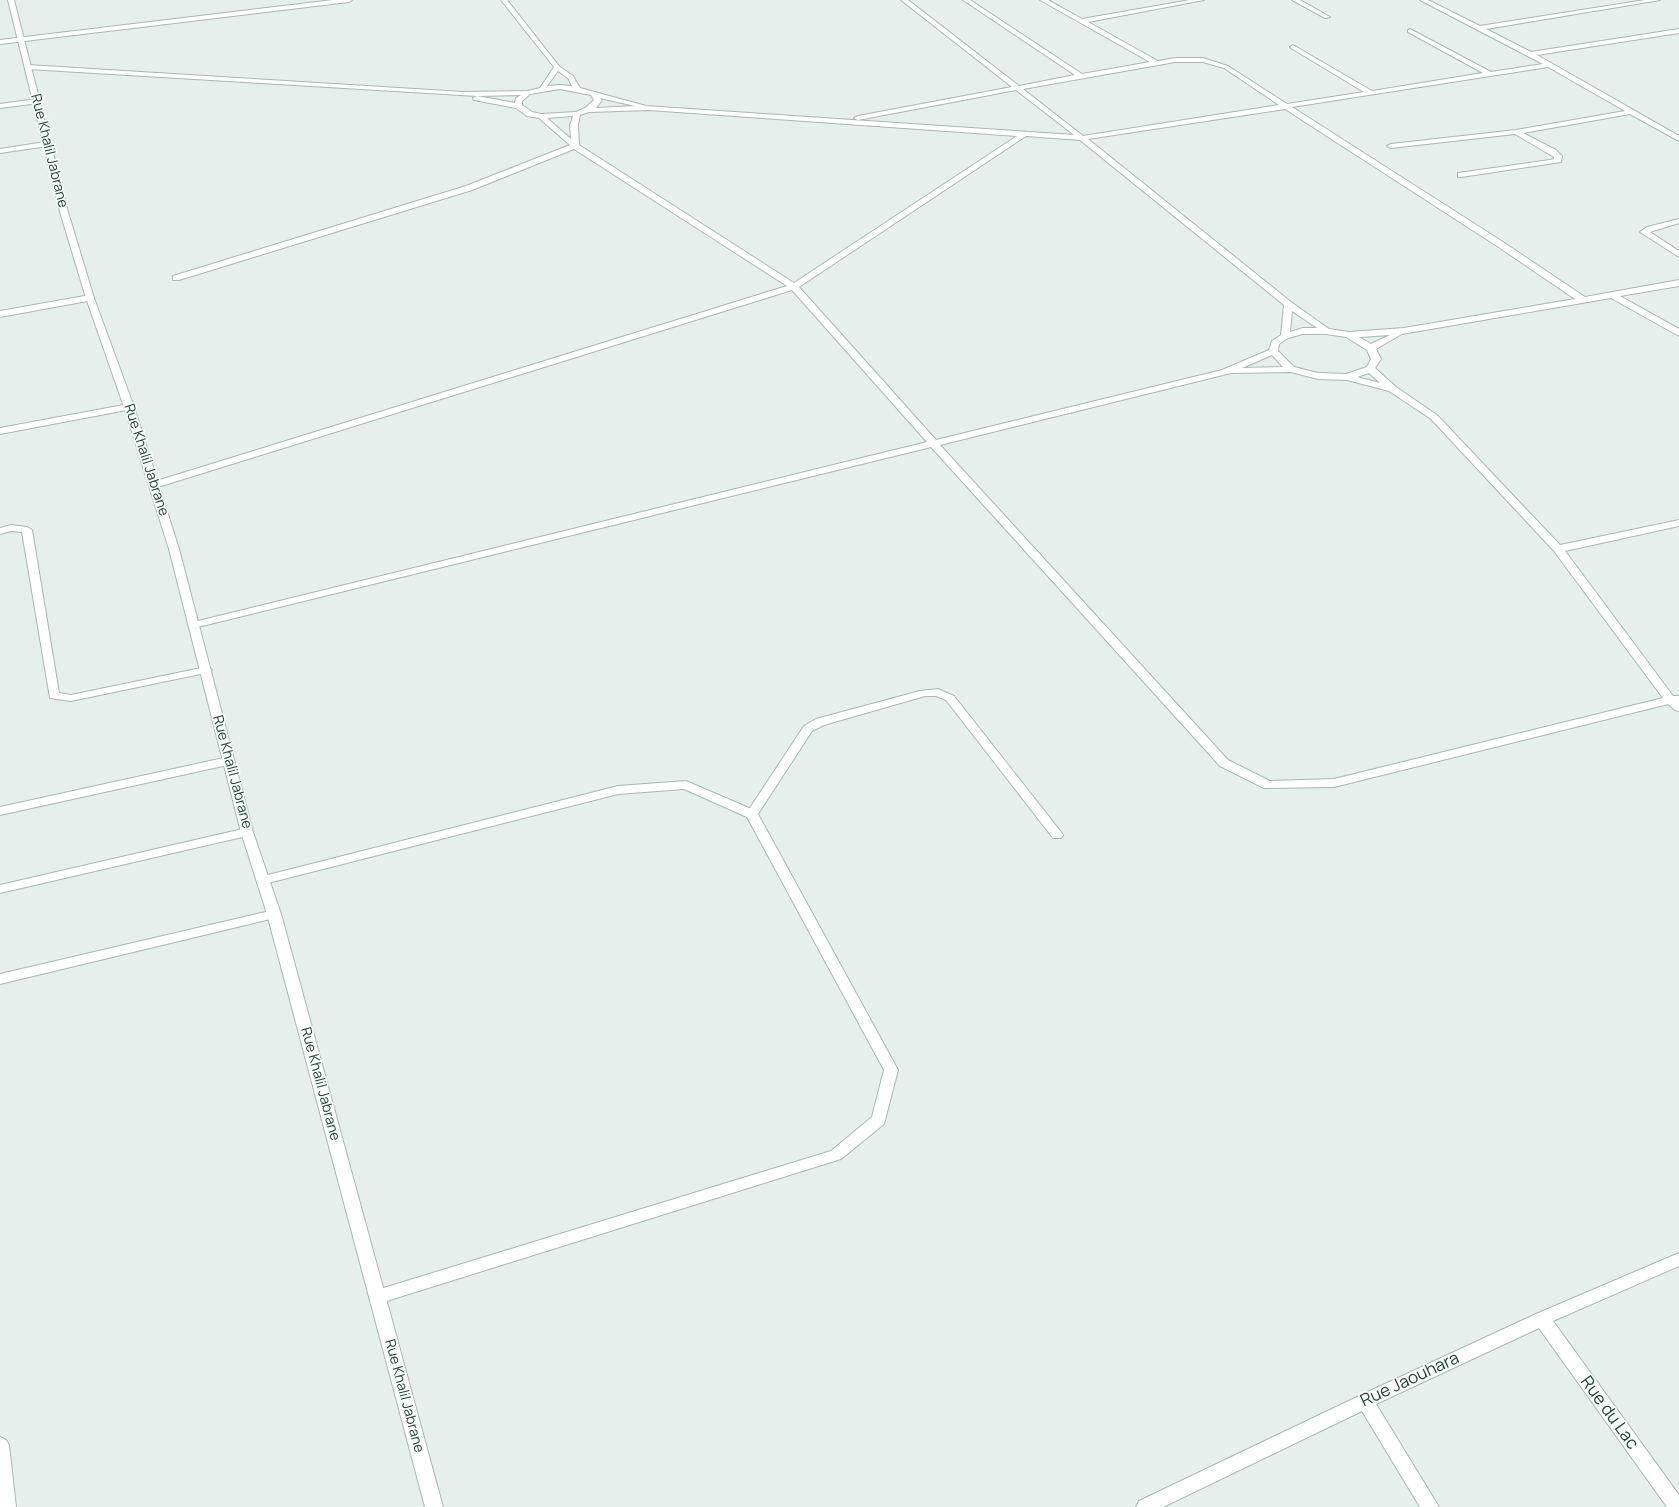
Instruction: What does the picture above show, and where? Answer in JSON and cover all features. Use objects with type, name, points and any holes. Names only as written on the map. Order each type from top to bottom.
[{"type":"street","name":"Rue Khalil Jabrane","points":[[11,0],[45,144],[90,298],[129,407],[174,549],[247,832],[274,914],[434,1507]]},
{"type":"street","points":[[0,42],[349,0]]},
{"type":"street","points":[[504,0],[557,67],[571,77],[577,88]]},
{"type":"street","points":[[904,0],[1082,138],[1288,304],[1326,331]]},
{"type":"street","points":[[966,0],[1081,76]]},
{"type":"street","points":[[1043,0],[1157,63]]},
{"type":"street","points":[[1082,21],[1201,0]]},
{"type":"street","points":[[1295,0],[1327,17]]},
{"type":"street","points":[[1423,0],[1530,54],[1679,139]]},
{"type":"street","points":[[1481,28],[1657,0]]},
{"type":"street","points":[[1410,31],[1491,75]]},
{"type":"street","points":[[1530,54],[1679,31]]},
{"type":"street","points":[[1293,47],[1372,94]]},
{"type":"street","points":[[841,122],[1016,88],[1157,63],[1189,59],[1217,63],[1226,66],[1414,190],[1500,244],[1583,300]]},
{"type":"street","points":[[588,110],[649,108],[1082,138],[1372,94],[1550,65]]},
{"type":"street","points":[[28,67],[462,94],[528,93],[542,89],[577,88],[594,94],[649,108]]},
{"type":"street","points":[[542,89],[557,67]]},
{"type":"street","points":[[518,106],[519,100],[528,93]]},
{"type":"street","points":[[462,94],[518,106],[530,114],[541,116],[577,114],[588,110],[595,105],[598,100],[594,94]]},
{"type":"street","points":[[0,106],[36,101]]},
{"type":"street","points":[[1391,146],[1516,132],[1631,112]]},
{"type":"street","points":[[575,146],[574,125],[577,114]]},
{"type":"street","points":[[541,116],[575,146],[794,287],[933,443],[1224,763],[1268,785],[1334,783],[1676,702],[1558,549],[1434,417],[1393,389],[1370,369]]},
{"type":"street","points":[[1461,175],[1558,160],[1558,156],[1553,152],[1516,132]]},
{"type":"street","points":[[154,484],[794,287],[1024,134]]},
{"type":"street","points":[[0,151],[45,144]]},
{"type":"street","points":[[176,278],[469,188],[575,146]]},
{"type":"street","points":[[1679,221],[1644,232],[1679,255]]},
{"type":"street","points":[[1349,336],[1404,331],[1679,284]]},
{"type":"street","points":[[1614,296],[1679,333]]},
{"type":"street","points":[[0,314],[90,298]]},
{"type":"street","points":[[1285,336],[1288,304]]},
{"type":"street","points":[[1273,351],[1275,343],[1285,336],[1303,331],[1326,331],[1349,336],[1371,348],[1376,359],[1370,369],[1347,376]]},
{"type":"street","points":[[1371,348],[1404,331]]},
{"type":"street","points":[[194,625],[1225,372],[1273,351]]},
{"type":"street","points":[[1273,351],[1291,369]]},
{"type":"street","points":[[1225,372],[1291,369],[1318,376],[1347,376],[1393,389]]},
{"type":"street","points":[[0,431],[129,407]]},
{"type":"street","points":[[1558,549],[1679,523]]},
{"type":"street","points":[[0,531],[11,528],[26,530],[54,696],[71,698],[206,670]]},
{"type":"street","points":[[752,814],[808,729],[820,722],[924,693],[938,692],[950,698],[1057,834]]},
{"type":"street","points":[[0,811],[228,761]]},
{"type":"street","points":[[264,880],[618,790],[686,785],[752,814],[891,1070],[879,1120],[836,1156],[377,1297]]},
{"type":"street","points":[[0,889],[247,832]]},
{"type":"street","points":[[0,979],[274,914]]},
{"type":"street","name":"Rue Jaouhara","points":[[1145,1507],[1365,1401],[1542,1319],[1679,1259]]},
{"type":"street","name":"Rue du Lac","points":[[1542,1319],[1676,1507]]},
{"type":"street","points":[[1365,1401],[1430,1507]]},
{"type":"street","points":[[0,1444],[7,1507]]}]
